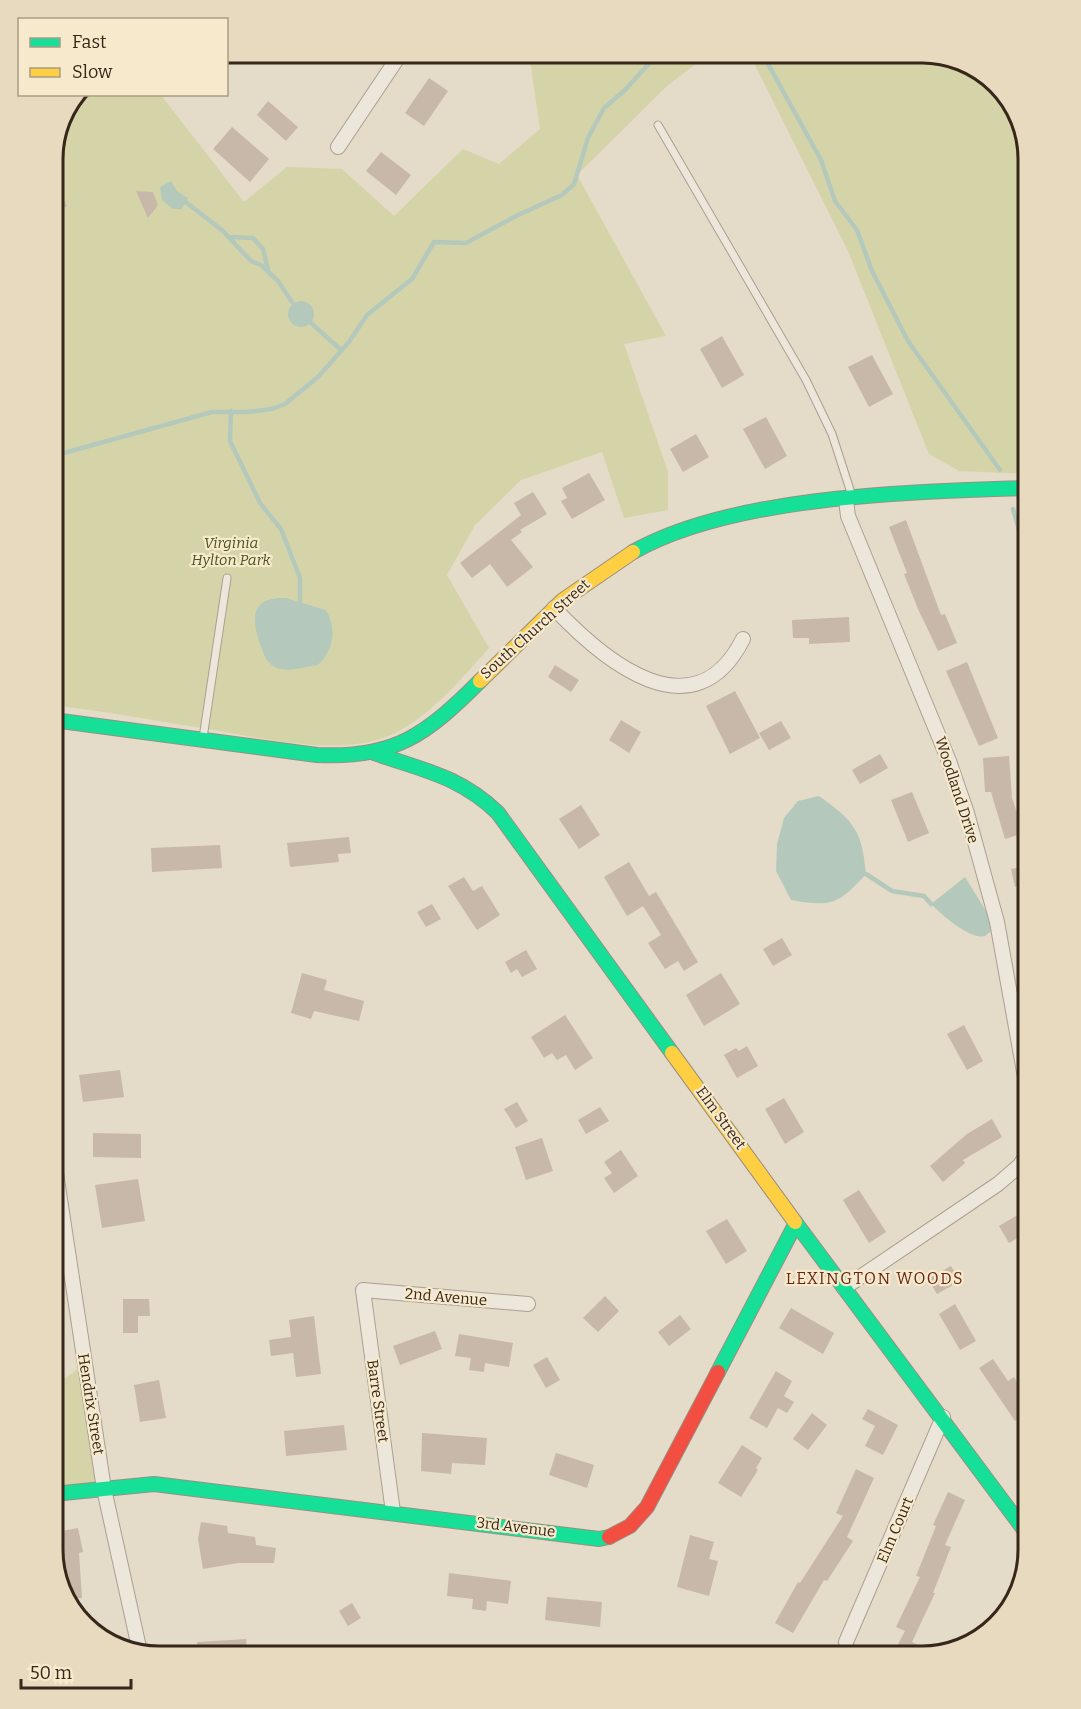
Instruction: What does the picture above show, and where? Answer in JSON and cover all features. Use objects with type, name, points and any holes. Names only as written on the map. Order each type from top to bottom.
[{"type":"street","points":[[338,147],[394,63]]},
{"type":"street","name":"South Church Street","points":[[63,721],[317,755],[350,756],[374,753],[402,743],[428,727],[554,608],[602,570],[654,541],[682,530],[743,513],[850,499],[1018,489]]},
{"type":"street","name":"Woodland Drive","points":[[850,499],[848,516],[950,761],[967,813],[997,922],[1018,1035]]},
{"type":"street","points":[[554,608],[581,636],[618,664],[669,685],[682,686],[709,681],[729,662],[743,639]]},
{"type":"street","name":"Elm Street","points":[[374,753],[454,778],[475,790],[498,813],[844,1288],[1018,1520]]},
{"type":"street","points":[[844,1288],[998,1184],[1018,1165]]},
{"type":"street","name":"3rd Avenue","points":[[63,1493],[154,1484],[599,1539],[612,1538],[625,1532],[636,1522],[652,1499],[796,1222]]},
{"type":"street","name":"Hendrix Street","points":[[63,1225],[104,1489],[138,1644]]},
{"type":"street","name":"Barre Street","points":[[363,1290],[393,1512]]},
{"type":"street","name":"2nd Avenue","points":[[363,1290],[528,1304]]},
{"type":"street","name":"Elm Court","points":[[846,1642],[943,1417]]},
{"type":"lane","points":[[658,125],[806,380],[832,434],[850,499]]},
{"type":"lane","points":[[203,741],[227,578]]},
{"type":"green space","name":"Virginia Hylton Park","points":[[530,63],[697,63],[667,86],[577,175],[666,336],[624,344],[668,472],[668,510],[624,518],[602,452],[521,480],[475,525],[447,575],[489,648],[424,714],[399,731],[378,740],[328,746],[302,744],[63,706],[63,152],[66,134],[83,100],[87,96],[162,96],[244,202],[287,167],[342,169],[394,216],[463,149],[499,164],[540,129]]},
{"type":"green space","points":[[754,63],[929,63],[953,68],[976,79],[1002,105],[1008,116],[1016,140],[1018,158],[1018,474],[959,471],[929,454],[848,251]]},
{"type":"green space","points":[[85,1364],[104,1489],[63,1493],[63,1380]]},
{"type":"shaded area","points":[[171,181],[177,191],[188,198],[182,209],[173,209],[162,200],[160,187]]},
{"type":"shaded area","points":[[301,301],[310,305],[314,314],[310,323],[301,327],[292,323],[288,314],[292,305]]},
{"type":"shaded area","points":[[286,598],[326,610],[332,624],[332,639],[328,652],[318,665],[290,670],[277,668],[266,659],[255,627],[257,609],[272,599]]},
{"type":"shaded area","points":[[819,796],[841,813],[854,828],[862,847],[866,874],[841,898],[833,901],[816,903],[791,900],[776,871],[777,844],[784,818],[798,801]]},
{"type":"shaded area","points":[[965,877],[991,919],[991,931],[985,936],[964,931],[931,904]]},
{"type":"building","points":[[429,78],[448,91],[424,126],[405,113]]},
{"type":"building","points":[[268,101],[298,127],[286,141],[257,115]]},
{"type":"building","points":[[232,127],[269,159],[250,182],[213,149]]},
{"type":"building","points":[[381,152],[411,175],[396,195],[366,171]]},
{"type":"building","points":[[136,191],[153,192],[158,205],[148,218]]},
{"type":"building","points":[[722,336],[744,375],[722,388],[700,349]]},
{"type":"building","points":[[872,355],[893,394],[869,407],[848,367]]},
{"type":"building","points":[[766,417],[787,456],[765,469],[743,429]]},
{"type":"building","points":[[696,434],[709,457],[683,472],[670,449]]},
{"type":"building","points":[[589,473],[605,500],[572,519],[561,501],[567,498],[562,488]]},
{"type":"building","points":[[533,492],[547,514],[520,530],[522,532],[511,540],[533,567],[507,587],[490,564],[472,578],[460,563],[521,515],[514,503]]},
{"type":"building","points":[[906,520],[941,615],[945,614],[957,643],[938,651],[904,574],[907,573],[889,527]]},
{"type":"building","points":[[849,617],[850,642],[809,644],[809,638],[793,638],[792,620]]},
{"type":"building","points":[[967,662],[998,738],[979,746],[946,671]]},
{"type":"building","points":[[555,665],[579,680],[571,692],[548,677]]},
{"type":"building","points":[[735,691],[760,738],[730,754],[706,706]]},
{"type":"building","points":[[621,720],[641,732],[629,753],[609,740]]},
{"type":"building","points":[[781,721],[791,738],[769,750],[759,733]]},
{"type":"building","points":[[880,754],[888,768],[860,784],[852,770]]},
{"type":"building","points":[[1009,756],[1012,798],[1018,816],[1018,835],[1005,839],[991,792],[985,792],[983,758]]},
{"type":"building","points":[[912,792],[929,833],[908,842],[891,800]]},
{"type":"building","points":[[581,805],[600,835],[579,849],[559,819]]},
{"type":"building","points":[[349,837],[351,853],[338,854],[339,862],[290,867],[287,843]]},
{"type":"building","points":[[220,845],[222,868],[152,872],[151,848]]},
{"type":"building","points":[[629,862],[649,896],[656,892],[698,962],[684,971],[678,961],[665,969],[648,943],[661,935],[643,906],[627,916],[604,877]]},
{"type":"building","points":[[1018,868],[1018,886],[1015,887],[1011,869]]},
{"type":"building","points":[[464,877],[473,891],[482,886],[500,915],[477,930],[448,886]]},
{"type":"building","points":[[432,904],[441,919],[426,927],[417,912]]},
{"type":"building","points":[[782,938],[792,955],[773,966],[763,949]]},
{"type":"building","points":[[526,950],[537,969],[522,977],[517,969],[511,973],[505,962]]},
{"type":"building","points":[[302,973],[327,980],[324,990],[364,1001],[359,1021],[314,1011],[311,1019],[291,1013]]},
{"type":"building","points":[[721,973],[740,1004],[704,1026],[686,995]]},
{"type":"building","points":[[565,1015],[593,1058],[575,1070],[566,1055],[557,1060],[552,1053],[544,1058],[531,1037]]},
{"type":"building","points":[[964,1025],[983,1061],[967,1070],[947,1034]]},
{"type":"building","points":[[747,1046],[758,1066],[737,1078],[724,1055],[736,1048],[739,1051]]},
{"type":"building","points":[[120,1070],[124,1097],[83,1102],[79,1075]]},
{"type":"building","points":[[784,1098],[804,1132],[785,1144],[765,1109]]},
{"type":"building","points":[[517,1102],[528,1121],[516,1128],[504,1109]]},
{"type":"building","points":[[600,1107],[609,1121],[586,1134],[578,1120]]},
{"type":"building","points":[[992,1119],[1002,1137],[963,1160],[965,1163],[943,1182],[930,1166],[967,1134]]},
{"type":"building","points":[[93,1133],[141,1134],[141,1158],[93,1157]]},
{"type":"building","points":[[542,1138],[553,1171],[526,1180],[515,1147]]},
{"type":"building","points":[[621,1150],[638,1176],[614,1193],[604,1178],[612,1173],[604,1162]]},
{"type":"building","points":[[138,1179],[145,1221],[102,1228],[95,1185]]},
{"type":"building","points":[[859,1190],[886,1232],[869,1243],[843,1200]]},
{"type":"building","points":[[1018,1215],[1018,1238],[1009,1243],[999,1226]]},
{"type":"building","points":[[727,1219],[747,1251],[726,1264],[706,1231]]},
{"type":"building","points":[[951,1266],[960,1281],[937,1294],[928,1279]]},
{"type":"building","points":[[605,1296],[619,1311],[598,1332],[583,1318]]},
{"type":"building","points":[[123,1299],[149,1299],[150,1316],[138,1316],[138,1333],[123,1333]]},
{"type":"building","points":[[955,1304],[976,1341],[960,1350],[939,1314]]},
{"type":"building","points":[[791,1308],[834,1333],[823,1354],[779,1328]]},
{"type":"building","points":[[680,1315],[691,1329],[669,1346],[658,1332]]},
{"type":"building","points":[[314,1316],[321,1374],[296,1377],[293,1353],[271,1356],[269,1340],[291,1337],[289,1320]]},
{"type":"building","points":[[435,1331],[442,1349],[400,1365],[393,1346]]},
{"type":"building","points":[[459,1334],[513,1343],[509,1367],[485,1363],[484,1372],[469,1370],[471,1358],[455,1356]]},
{"type":"building","points":[[547,1357],[560,1380],[546,1388],[533,1365]]},
{"type":"building","points":[[993,1359],[1008,1381],[1014,1377],[1018,1383],[1018,1419],[1015,1421],[979,1368]]},
{"type":"building","points":[[776,1371],[792,1381],[784,1396],[794,1402],[787,1413],[778,1408],[767,1428],[749,1418]]},
{"type":"building","points":[[159,1380],[166,1418],[140,1422],[134,1385]]},
{"type":"building","points":[[868,1409],[898,1425],[883,1455],[865,1446],[875,1426],[862,1419]]},
{"type":"building","points":[[812,1413],[827,1425],[808,1450],[793,1439]]},
{"type":"building","points":[[344,1425],[347,1450],[286,1456],[284,1431]]},
{"type":"building","points":[[422,1433],[487,1438],[485,1465],[452,1463],[451,1474],[421,1471]]},
{"type":"building","points":[[742,1445],[762,1458],[756,1468],[758,1470],[741,1497],[718,1483]]},
{"type":"building","points":[[556,1453],[594,1465],[587,1488],[549,1475]]},
{"type":"building","points":[[856,1469],[874,1478],[847,1537],[853,1541],[827,1581],[824,1580],[793,1633],[775,1623],[798,1582],[800,1583],[843,1516],[836,1513]]},
{"type":"building","points":[[948,1492],[965,1500],[945,1545],[951,1547],[933,1593],[935,1593],[912,1642],[919,1646],[897,1646],[905,1631],[896,1627],[920,1577],[916,1576],[936,1526],[933,1525]]},
{"type":"building","points":[[201,1522],[227,1526],[228,1533],[255,1537],[256,1545],[276,1548],[274,1563],[238,1563],[203,1569],[198,1539]]},
{"type":"building","points":[[78,1528],[83,1552],[79,1553],[82,1598],[76,1598],[66,1575],[63,1531]]},
{"type":"building","points":[[690,1535],[714,1542],[709,1559],[718,1561],[709,1596],[677,1587]]},
{"type":"building","points":[[449,1573],[511,1581],[508,1604],[487,1601],[486,1611],[472,1609],[473,1599],[447,1596]]},
{"type":"building","points":[[547,1597],[602,1602],[600,1627],[545,1620]]},
{"type":"building","points":[[352,1603],[361,1618],[348,1626],[339,1611]]},
{"type":"building","points":[[246,1639],[247,1646],[198,1646],[197,1642]]},
{"type":"waterway","points":[[63,453],[212,412],[247,412],[272,409],[285,404],[318,377],[349,342],[367,315],[412,279],[434,242],[466,243],[562,195],[574,184],[588,138],[604,108],[624,91],[650,63]]},
{"type":"waterway","points":[[768,63],[821,160],[835,201],[857,230],[872,271],[908,341],[1000,470]]},
{"type":"waterway","points":[[187,203],[223,231],[251,261],[261,265],[278,281],[292,302]]},
{"type":"waterway","points":[[229,237],[253,238],[263,249],[268,270]]},
{"type":"waterway","points":[[310,322],[341,350]]},
{"type":"waterway","points":[[231,411],[230,441],[260,503],[281,529],[300,578],[300,601]]},
{"type":"waterway","points":[[1013,509],[1018,526]]},
{"type":"waterway","points":[[866,874],[892,891],[924,896],[931,904]]},
{"type":"traffic: fast","points":[[633,552],[674,533],[721,519],[772,508],[879,495],[1018,488]]},
{"type":"traffic: fast","points":[[63,721],[317,755],[368,753],[389,747],[426,729],[480,681]]},
{"type":"traffic: fast","points":[[374,753],[455,782],[484,800],[498,813],[672,1053]]},
{"type":"traffic: fast","points":[[795,1222],[1018,1522]]},
{"type":"traffic: fast","points":[[718,1372],[796,1223]]},
{"type":"traffic: fast","points":[[63,1493],[154,1484],[599,1539],[609,1537]]},
{"type":"traffic: slow","points":[[480,681],[563,600],[633,552]]},
{"type":"traffic: slow","points":[[672,1053],[795,1222]]},
{"type":"traffic: jam","points":[[609,1537],[630,1526],[647,1507],[718,1372]]},
{"type":"district","name":"LEXINGTON WOODS","points":[[875,1278]]}]
